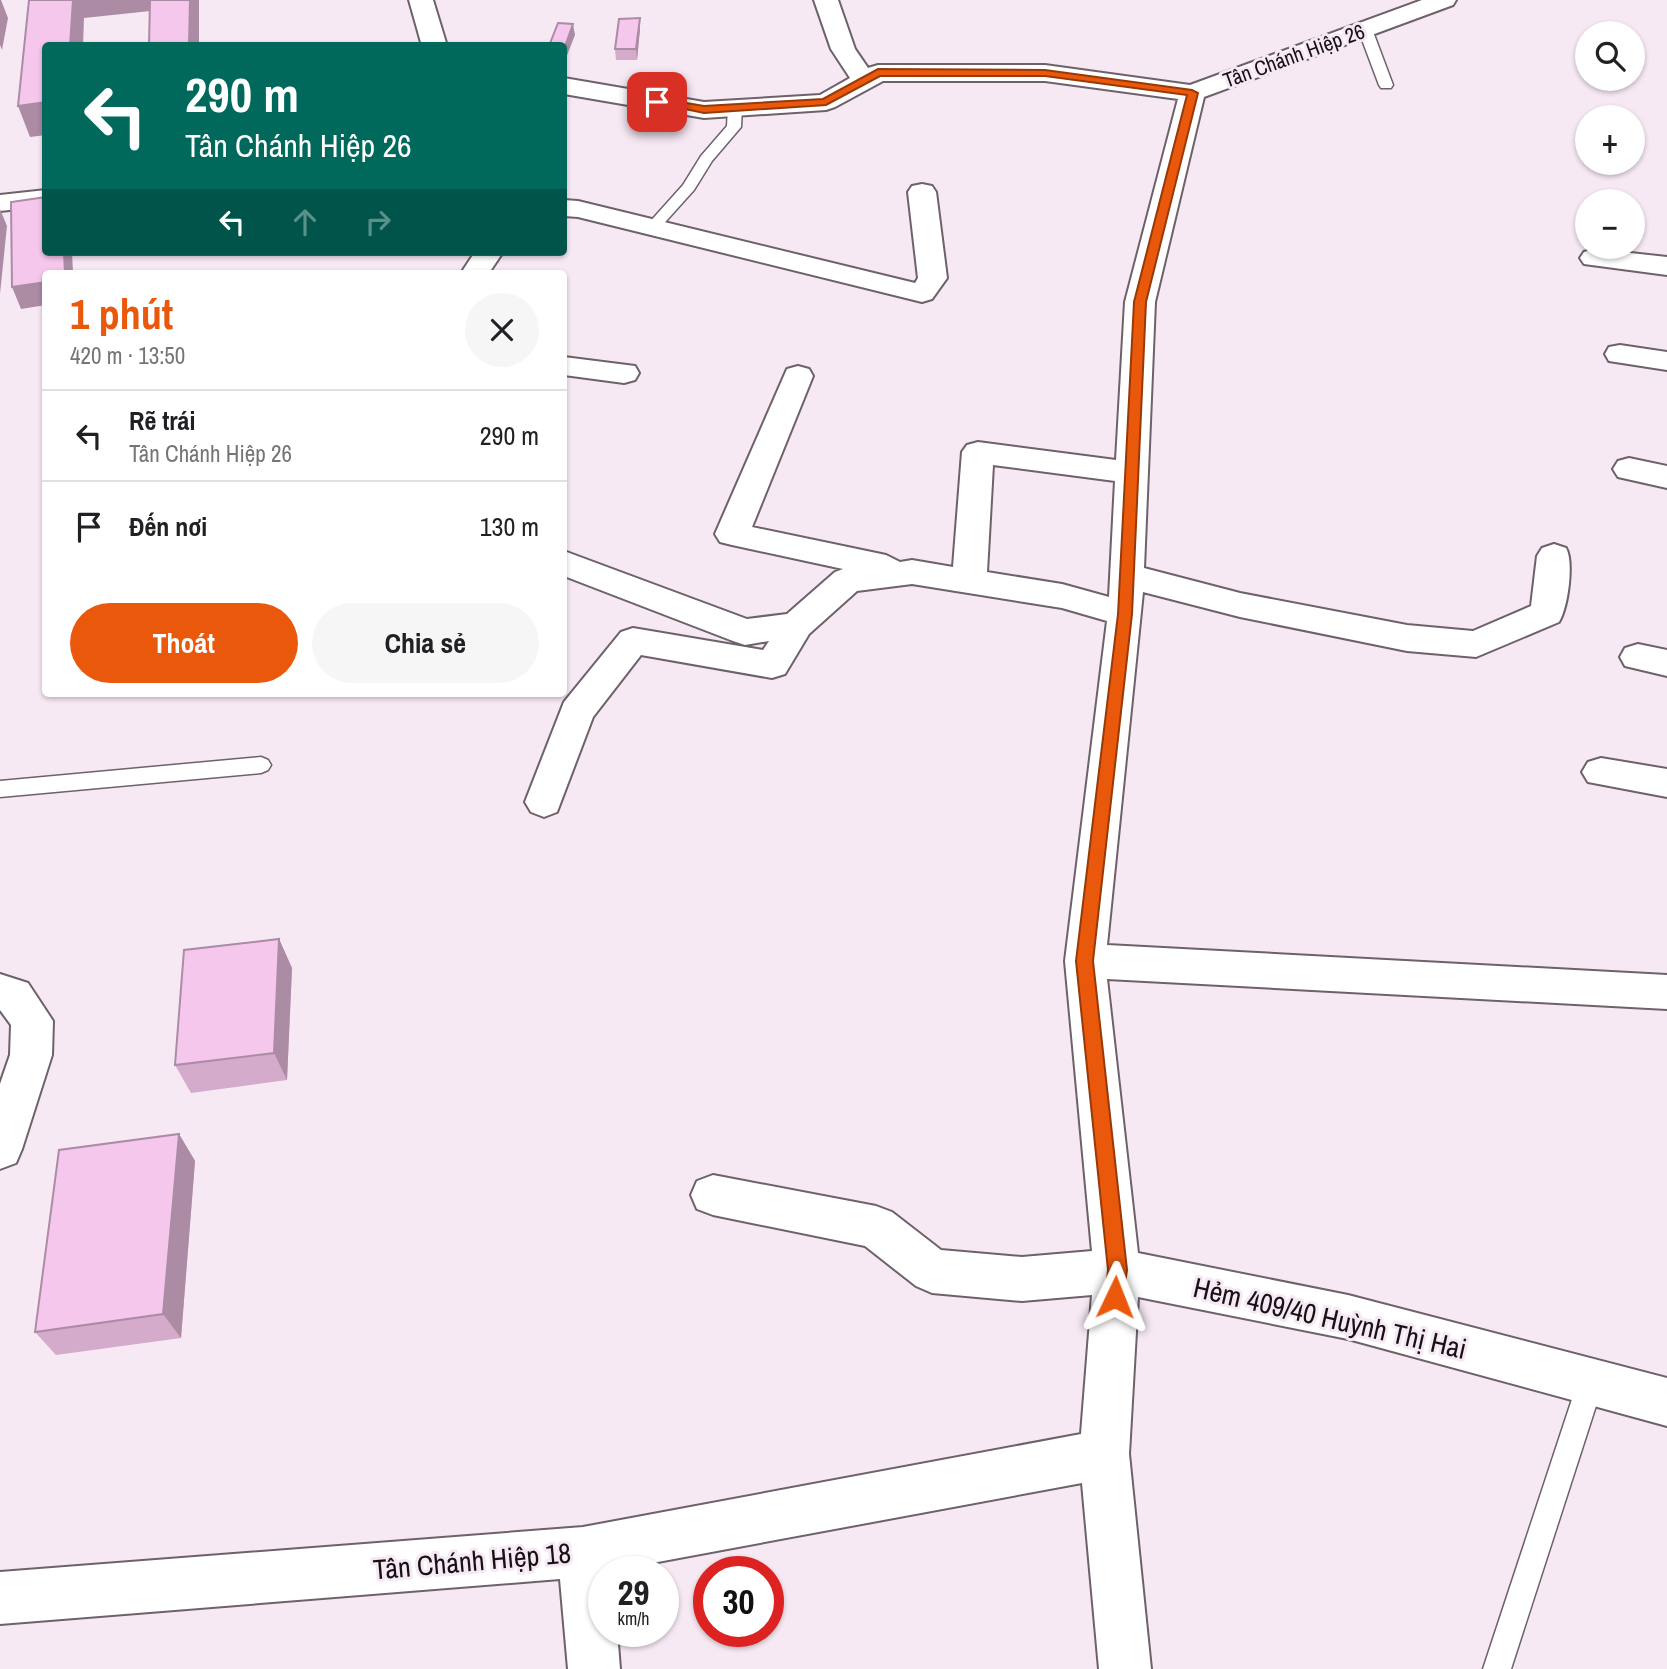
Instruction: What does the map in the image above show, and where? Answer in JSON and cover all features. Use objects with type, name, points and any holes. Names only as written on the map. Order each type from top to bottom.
[{"type":"street","points":[[421,0],[433,42]]},
{"type":"street","points":[[826,0],[842,49],[864,80]]},
{"type":"street","name":"Tân Chánh Hiệp 26","points":[[567,87],[704,110],[826,102],[878,72],[1045,73],[1192,93],[1444,0]]},
{"type":"street","points":[[1125,1669],[1104,1454],[1117,1270],[1084,961],[1125,614],[1140,302],[1192,93]]},
{"type":"street","points":[[567,208],[922,293],[933,278],[922,192]]},
{"type":"street","points":[[0,203],[42,198]]},
{"type":"street","points":[[1604,259],[1667,265]]},
{"type":"street","points":[[1620,354],[1667,360]]},
{"type":"street","points":[[567,366],[624,373]]},
{"type":"street","points":[[799,376],[733,534],[912,572],[1062,596],[1125,614]]},
{"type":"street","points":[[969,581],[978,452],[1132,472]]},
{"type":"street","points":[[1629,469],[1667,477]]},
{"type":"street","points":[[1128,576],[1240,605],[1407,638],[1476,644],[1548,613],[1554,556]]},
{"type":"street","points":[[567,564],[745,632],[797,625]]},
{"type":"street","points":[[544,802],[577,712],[633,641],[772,664],[797,625],[846,580],[912,572]]},
{"type":"street","points":[[1601,772],[1667,783]]},
{"type":"street","points":[[1084,961],[1667,992]]},
{"type":"street","points":[[0,991],[13,995],[32,1021],[31,1055],[0,1149]]},
{"type":"street","name":"Hẻm 409/40 Huỳnh Thị Hai","points":[[713,1195],[876,1227],[932,1271],[1022,1279],[1117,1270],[1348,1317],[1667,1402]]},
{"type":"street","name":"Tân Chánh Hiệp 18","points":[[0,1598],[583,1552],[1104,1454]]},
{"type":"street","points":[[583,1552],[594,1669]]},
{"type":"lane","points":[[1365,29],[1386,85]]},
{"type":"lane","points":[[653,227],[689,187],[706,159],[734,127],[735,108]]},
{"type":"lane","points":[[0,789],[261,765]]},
{"type":"lane","points":[[1497,1669],[1591,1381]]},
{"type":"building","points":[[29,0],[73,0],[70,42],[42,42],[42,103],[18,106]]},
{"type":"building","points":[[150,0],[190,0],[189,42],[149,42]]},
{"type":"building","points":[[640,18],[636,49],[615,49],[619,19]]},
{"type":"building","points":[[558,23],[573,24],[567,42],[551,42]]},
{"type":"building","points":[[42,198],[42,256],[64,256],[65,270],[42,270],[42,283],[12,287],[11,202]]},
{"type":"building","points":[[279,939],[274,1053],[175,1065],[184,950]]},
{"type":"building","points":[[179,1134],[163,1314],[35,1332],[59,1150]]},
{"type":"route","points":[[657,102],[704,110],[826,102],[878,72],[1045,73],[1192,93],[1140,302],[1125,614],[1084,961],[1117,1270],[1115,1297]]}]
